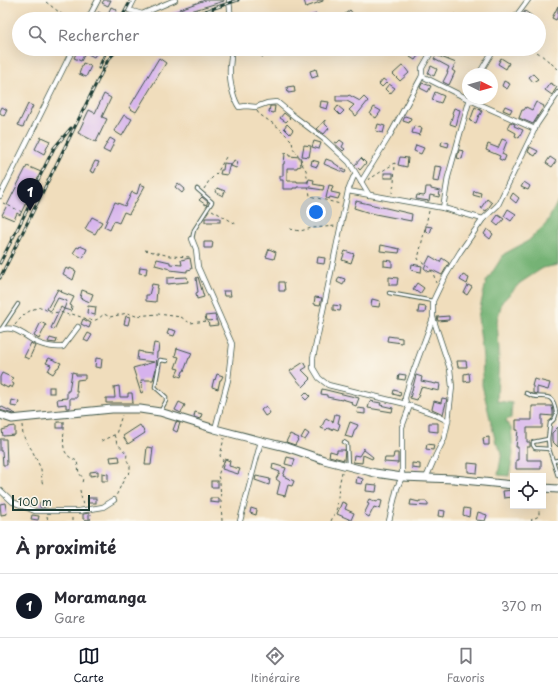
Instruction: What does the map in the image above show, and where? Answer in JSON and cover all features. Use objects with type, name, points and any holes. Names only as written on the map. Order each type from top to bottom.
[{"type":"main road","points":[[0,415],[12,419],[112,409],[140,409],[160,412],[225,432],[286,447],[324,460],[374,473],[510,485]]},
{"type":"main road","points":[[546,488],[558,489]]},
{"type":"street","points":[[92,12],[98,0]]},
{"type":"street","points":[[134,0],[129,10],[136,12]]},
{"type":"street","points":[[147,12],[175,0]]},
{"type":"street","points":[[229,0],[230,12]]},
{"type":"street","points":[[519,12],[528,0]]},
{"type":"street","points":[[0,196],[70,56]]},
{"type":"street","points":[[232,56],[230,75],[235,101],[239,107],[256,107],[267,103],[277,102],[324,139],[349,162],[369,195]]},
{"type":"street","points":[[362,183],[422,76],[422,68],[429,56]]},
{"type":"street","points":[[483,68],[490,56]]},
{"type":"street","points":[[422,76],[462,95]]},
{"type":"street","points":[[426,478],[444,439],[448,421],[452,387],[450,369],[433,318],[433,301],[443,280],[483,219],[498,205],[537,124],[558,93]]},
{"type":"street","points":[[443,208],[448,177],[469,104]]},
{"type":"street","points":[[481,104],[535,129]]},
{"type":"street","points":[[356,174],[348,191],[340,225],[313,358],[313,368],[319,378],[328,385],[406,404],[434,414],[448,421]]},
{"type":"street","points":[[348,191],[443,208],[483,219]]},
{"type":"street","points":[[192,239],[196,249],[198,267],[232,344],[228,380],[215,429]]},
{"type":"street","points":[[389,521],[397,488],[402,476],[402,427],[409,408],[406,404],[405,398],[433,318]]},
{"type":"street","points":[[1,329],[14,328],[39,344],[58,348],[64,346],[78,327]]},
{"type":"street","points":[[240,521],[261,441]]},
{"type":"street","points":[[0,490],[13,502],[35,511],[79,511],[103,507],[114,500]]},
{"type":"lane","points":[[192,239],[194,230],[212,202],[197,189]]},
{"type":"lane","points":[[388,293],[433,301]]},
{"type":"lane","points":[[1,329],[18,304]]},
{"type":"lane","points":[[160,412],[166,401],[166,397],[155,387],[160,360],[167,361]]},
{"type":"lane","points":[[526,393],[532,396],[547,397],[551,399],[555,407],[556,414],[554,420],[550,423],[548,439],[549,449],[558,476]]},
{"type":"lane","points":[[548,439],[534,442],[533,445],[535,448],[549,449]]},
{"type":"lane","points":[[344,442],[347,444],[345,466]]},
{"type":"lane","points":[[553,461],[558,460]]},
{"type":"path","points":[[46,2],[59,12]]},
{"type":"path","points":[[542,56],[558,69]]},
{"type":"path","points":[[256,107],[259,114],[278,127],[292,141],[294,148],[306,170],[310,196],[345,206]]},
{"type":"path","points":[[202,193],[209,181],[217,173],[226,157]]},
{"type":"path","points":[[362,183],[395,163],[394,184],[391,199]]},
{"type":"path","points":[[3,203],[22,212],[26,211],[28,213]]},
{"type":"path","points":[[430,206],[418,259],[433,271],[437,292]]},
{"type":"path","points":[[208,208],[236,224]]},
{"type":"path","points":[[290,229],[300,231],[340,225]]},
{"type":"path","points":[[145,250],[170,256],[197,257]]},
{"type":"path","points":[[12,328],[29,311],[41,307],[51,313],[60,312],[69,315],[72,314],[93,321],[104,314],[110,317],[127,313],[136,316],[158,314],[181,317],[190,323],[222,320]]},
{"type":"path","points":[[101,441],[116,434],[124,409]]},
{"type":"path","points":[[63,414],[65,428],[63,443],[65,453],[76,461],[79,473],[83,478],[82,483]]},
{"type":"path","points":[[22,418],[23,435],[41,469],[43,485]]},
{"type":"path","points":[[222,521],[220,482],[218,476],[223,460],[220,456],[225,432]]},
{"type":"path","points":[[114,435],[117,443],[127,454],[126,459],[130,465],[130,472],[125,477],[114,500]]},
{"type":"path","points":[[331,521],[337,508],[339,486],[345,466]]},
{"type":"path","points":[[80,490],[84,510]]},
{"type":"path","points":[[90,521],[91,509]]},
{"type":"path","points":[[532,521],[531,520],[539,516],[539,509]]},
{"type":"green space","points":[[558,201],[558,265],[543,268],[520,283],[502,302],[497,321],[499,350],[497,401],[512,403],[511,418],[506,420],[511,428],[513,454],[509,476],[498,475],[502,452],[496,443],[482,385],[483,358],[478,317],[486,282],[504,254],[528,241],[546,224]]},
{"type":"building","points":[[104,0],[111,0],[108,6],[102,3]]},
{"type":"building","points":[[205,0],[224,0],[188,12],[174,12]]},
{"type":"building","points":[[304,0],[323,0],[323,1],[306,7]]},
{"type":"building","points":[[558,6],[558,16],[556,20],[552,18]]},
{"type":"building","points":[[111,7],[117,10],[116,12],[109,12]]},
{"type":"building","points":[[75,56],[84,56],[81,61],[74,58]]},
{"type":"building","points":[[411,56],[418,56],[415,60],[410,57]]},
{"type":"building","points":[[436,56],[438,56],[456,63],[452,70],[455,72],[449,85],[443,82],[449,67],[434,59]]},
{"type":"building","points":[[159,58],[166,63],[136,112],[129,108]]},
{"type":"building","points":[[501,58],[509,63],[506,69],[498,64]]},
{"type":"building","points":[[83,63],[91,66],[86,77],[79,74]]},
{"type":"building","points":[[403,65],[409,73],[400,81],[393,74]]},
{"type":"building","points":[[431,66],[437,69],[434,76],[428,73]]},
{"type":"building","points":[[316,69],[318,76],[312,78],[310,71]]},
{"type":"building","points":[[533,74],[538,79],[533,82],[529,77]]},
{"type":"building","points":[[383,79],[387,82],[382,87],[379,84]]},
{"type":"building","points":[[504,81],[510,84],[507,89],[502,86]]},
{"type":"building","points":[[422,83],[431,86],[428,92],[420,88]]},
{"type":"building","points":[[550,83],[557,87],[552,95],[545,90]]},
{"type":"building","points":[[389,84],[395,88],[390,94],[385,89]]},
{"type":"building","points":[[294,86],[295,92],[288,93],[287,87]]},
{"type":"building","points":[[435,92],[444,96],[441,103],[432,100]]},
{"type":"building","points":[[104,94],[111,98],[102,117],[107,119],[96,142],[78,133],[89,110],[95,113]]},
{"type":"building","points":[[349,95],[360,101],[364,97],[368,101],[356,116],[349,110],[354,105],[347,101],[336,101],[336,96]]},
{"type":"building","points":[[321,101],[329,102],[327,109],[320,107]]},
{"type":"building","points":[[536,102],[544,106],[533,124],[519,118],[522,110],[526,107],[532,110]]},
{"type":"building","points":[[28,104],[33,106],[23,127],[18,125]]},
{"type":"building","points":[[270,106],[275,106],[274,113],[269,112]]},
{"type":"building","points":[[338,106],[344,111],[340,115],[335,110]]},
{"type":"building","points":[[505,106],[512,109],[510,113],[503,110]]},
{"type":"building","points":[[2,107],[7,110],[4,116],[0,113]]},
{"type":"building","points":[[374,107],[381,111],[376,118],[370,114]]},
{"type":"building","points":[[475,107],[482,111],[476,123],[470,121]]},
{"type":"building","points":[[454,108],[460,110],[456,126],[450,124]]},
{"type":"building","points":[[284,113],[290,118],[286,122],[280,118]]},
{"type":"building","points":[[124,115],[132,119],[122,136],[114,131]]},
{"type":"building","points":[[405,116],[411,118],[409,123],[403,121]]},
{"type":"building","points":[[325,120],[325,124],[329,128],[324,134],[317,129]]},
{"type":"building","points":[[510,122],[515,124],[514,126],[523,130],[519,138],[515,136],[516,133],[507,128]]},
{"type":"building","points":[[287,124],[293,130],[290,134],[284,128]]},
{"type":"building","points":[[378,124],[385,126],[383,133],[376,131]]},
{"type":"building","points":[[414,126],[422,128],[420,135],[412,133]]},
{"type":"building","points":[[41,137],[50,141],[44,154],[35,149]]},
{"type":"building","points":[[110,138],[115,141],[109,153],[103,150]]},
{"type":"building","points":[[502,139],[507,141],[502,154],[506,156],[504,161],[499,159],[500,156],[486,150],[488,144],[498,148]]},
{"type":"building","points":[[340,140],[344,143],[342,147],[345,149],[343,151],[334,143],[337,143]]},
{"type":"building","points":[[314,141],[321,143],[319,149],[312,147]]},
{"type":"building","points":[[442,141],[449,143],[448,147],[441,145]]},
{"type":"building","points":[[304,145],[311,146],[309,157],[302,156]]},
{"type":"building","points":[[416,145],[424,148],[421,154],[414,151]]},
{"type":"building","points":[[530,147],[538,151],[535,156],[528,152]]},
{"type":"building","points":[[459,150],[464,151],[462,159],[457,158]]},
{"type":"building","points":[[285,153],[289,154],[289,156],[300,157],[301,166],[297,168],[287,168],[287,181],[308,182],[309,179],[314,180],[313,184],[324,186],[323,190],[310,188],[311,187],[283,189],[283,180],[280,180],[280,176],[283,176]]},
{"type":"building","points":[[400,157],[408,158],[407,167],[398,165]]},
{"type":"building","points":[[550,157],[556,161],[552,167],[546,163]]},
{"type":"building","points":[[361,158],[366,163],[360,170],[355,165]]},
{"type":"building","points":[[326,159],[334,162],[346,171],[345,173],[324,164]]},
{"type":"building","points":[[234,160],[238,162],[236,168],[231,166]]},
{"type":"building","points":[[312,160],[319,162],[317,167],[311,165]]},
{"type":"building","points":[[95,161],[99,162],[94,173],[90,171]]},
{"type":"building","points":[[224,163],[230,164],[227,175],[220,174],[221,170],[223,170]]},
{"type":"building","points":[[27,166],[41,172],[20,215],[17,213],[14,220],[2,215]]},
{"type":"building","points":[[435,166],[442,167],[439,182],[433,181]]},
{"type":"building","points":[[384,173],[393,173],[393,178],[384,178]]},
{"type":"building","points":[[524,182],[530,186],[528,190],[521,187]]},
{"type":"building","points":[[178,183],[185,189],[182,193],[175,187]]},
{"type":"building","points":[[140,184],[145,186],[129,214],[124,212],[119,223],[114,221],[110,230],[104,227],[115,202],[125,206],[132,192],[137,194]]},
{"type":"building","points":[[329,185],[333,186],[331,192],[340,194],[338,199],[330,197],[329,199],[326,198]]},
{"type":"building","points":[[426,187],[431,187],[431,189],[440,191],[439,197],[430,195],[429,201],[416,199],[417,195],[425,195]]},
{"type":"building","points":[[217,188],[225,191],[223,196],[215,192]]},
{"type":"building","points":[[474,191],[481,193],[480,197],[473,195]]},
{"type":"building","points":[[513,193],[519,198],[516,203],[510,198]]},
{"type":"building","points":[[202,197],[208,202],[206,205],[199,200]]},
{"type":"building","points":[[487,199],[492,203],[486,211],[481,208]]},
{"type":"building","points":[[356,201],[412,214],[411,221],[370,213],[354,208]]},
{"type":"building","points":[[508,209],[516,214],[511,221],[504,216]]},
{"type":"building","points":[[498,215],[504,219],[498,226],[493,222]]},
{"type":"building","points":[[92,217],[102,222],[95,234],[85,229]]},
{"type":"building","points":[[205,218],[220,218],[220,222],[205,222]]},
{"type":"building","points":[[426,226],[432,227],[430,233],[425,232]]},
{"type":"building","points":[[487,229],[493,234],[490,239],[484,234]]},
{"type":"building","points":[[204,242],[213,242],[212,248],[204,248]]},
{"type":"building","points":[[381,245],[400,249],[399,253],[380,251]]},
{"type":"building","points":[[80,246],[87,249],[83,258],[73,253],[77,247],[79,248]]},
{"type":"building","points":[[269,249],[276,252],[274,259],[266,257]]},
{"type":"building","points":[[345,251],[354,254],[351,263],[342,260]]},
{"type":"building","points":[[430,256],[440,262],[442,258],[449,263],[442,275],[432,270],[429,272],[424,268]]},
{"type":"building","points":[[318,257],[325,258],[324,264],[317,263]]},
{"type":"building","points":[[190,258],[192,269],[187,270],[187,272],[170,270],[155,265],[157,259],[170,262],[170,264],[182,265],[181,260]]},
{"type":"building","points":[[384,260],[392,261],[392,267],[384,266]]},
{"type":"building","points":[[412,264],[422,266],[421,272],[411,270]]},
{"type":"building","points":[[140,267],[147,268],[146,274],[139,273]]},
{"type":"building","points":[[66,268],[76,271],[73,280],[63,274]]},
{"type":"building","points":[[463,275],[469,278],[467,284],[460,280]]},
{"type":"building","points":[[187,277],[188,282],[167,284],[167,278]]},
{"type":"building","points":[[198,277],[204,297],[197,299],[196,293],[198,292],[196,278]]},
{"type":"building","points":[[339,277],[345,279],[343,285],[337,282]]},
{"type":"building","points":[[389,277],[398,278],[397,285],[389,285]]},
{"type":"building","points":[[279,282],[284,282],[285,291],[279,291]]},
{"type":"building","points":[[417,283],[424,288],[420,294],[413,289]]},
{"type":"building","points":[[152,284],[158,285],[156,302],[146,301],[146,295],[149,295]]},
{"type":"building","points":[[468,285],[472,287],[467,295],[464,293]]},
{"type":"building","points":[[58,289],[62,291],[61,292],[74,297],[70,305],[72,306],[71,311],[64,309],[67,301],[58,298],[51,311],[47,309]]},
{"type":"building","points":[[82,290],[93,294],[90,302],[80,298]]},
{"type":"building","points":[[223,291],[230,291],[231,296],[224,296]]},
{"type":"building","points":[[315,297],[322,298],[320,305],[314,304]]},
{"type":"building","points":[[372,299],[380,301],[379,307],[371,306]]},
{"type":"building","points":[[333,305],[341,306],[340,311],[333,310]]},
{"type":"building","points":[[88,306],[96,307],[95,315],[87,313]]},
{"type":"building","points":[[419,306],[426,307],[425,313],[418,313]]},
{"type":"building","points":[[61,307],[64,309],[54,330],[51,328]]},
{"type":"building","points":[[215,315],[218,325],[209,326],[208,320],[206,320],[205,316]]},
{"type":"building","points":[[126,316],[130,317],[128,325],[124,324]]},
{"type":"building","points":[[449,316],[449,320],[438,321],[437,317]]},
{"type":"building","points":[[83,319],[91,323],[89,328],[81,324]]},
{"type":"building","points":[[41,322],[46,325],[39,339],[34,336]]},
{"type":"building","points":[[169,329],[176,331],[174,336],[167,334]]},
{"type":"building","points":[[88,333],[92,335],[88,342],[84,340]]},
{"type":"building","points":[[388,336],[402,338],[402,343],[387,341]]},
{"type":"building","points":[[50,338],[57,340],[56,343],[48,342]]},
{"type":"building","points":[[31,343],[35,346],[29,359],[24,357]]},
{"type":"building","points":[[154,343],[159,344],[156,369],[153,380],[141,380],[143,392],[141,393],[133,368],[154,362],[137,360],[138,351],[152,354]]},
{"type":"building","points":[[177,348],[192,353],[181,377],[176,375],[179,369],[175,368],[179,357],[175,356]]},
{"type":"building","points":[[49,358],[61,363],[53,374],[48,371],[51,365],[46,363]]},
{"type":"building","points":[[96,358],[102,359],[101,368],[95,367]]},
{"type":"building","points":[[457,361],[466,361],[467,367],[458,367]]},
{"type":"building","points":[[304,362],[307,367],[302,370],[311,379],[303,387],[290,371]]},
{"type":"building","points":[[72,372],[76,373],[76,375],[85,375],[85,379],[77,380],[77,398],[70,398],[70,408],[66,408],[66,404],[58,405],[57,399],[67,398],[67,391],[69,391]]},
{"type":"building","points":[[2,373],[13,378],[11,382],[14,384],[12,388],[9,386],[8,388],[0,384],[0,377]]},
{"type":"building","points":[[469,373],[470,381],[464,382],[464,374]]},
{"type":"building","points":[[217,374],[223,376],[220,380],[218,389],[212,387]]},
{"type":"building","points":[[399,374],[406,375],[405,380],[398,379]]},
{"type":"building","points":[[416,375],[422,377],[421,381],[440,384],[439,391],[421,387],[417,400],[410,398]]},
{"type":"building","points":[[534,379],[550,383],[548,390],[537,387],[537,394],[533,393],[532,386]]},
{"type":"building","points":[[119,386],[120,397],[128,397],[128,393],[132,393],[133,403],[106,403],[106,398],[115,398],[114,387]]},
{"type":"building","points":[[49,387],[54,387],[54,393],[49,393]]},
{"type":"building","points":[[322,389],[359,398],[356,406],[351,404],[352,402],[327,397],[327,395],[321,394]]},
{"type":"building","points":[[394,390],[401,392],[400,396],[393,394]]},
{"type":"building","points":[[306,392],[310,396],[306,400],[302,396]]},
{"type":"building","points":[[442,398],[447,399],[443,414],[432,409],[434,401],[441,403]]},
{"type":"building","points":[[12,400],[19,402],[17,407],[11,406]]},
{"type":"building","points":[[370,401],[381,403],[380,405],[393,408],[392,412],[368,408]]},
{"type":"building","points":[[179,402],[185,405],[181,413],[175,410]]},
{"type":"building","points":[[0,406],[16,414],[0,410]]},
{"type":"building","points":[[266,406],[270,413],[265,416],[261,410]]},
{"type":"building","points":[[532,406],[552,406],[553,412],[553,416],[542,415],[542,428],[527,428],[527,442],[530,442],[530,447],[527,447],[527,460],[541,460],[541,469],[516,469],[516,460],[518,460],[518,447],[516,447],[518,430],[516,430],[516,420],[532,420]]},
{"type":"building","points":[[358,408],[365,409],[365,414],[357,413]]},
{"type":"building","points":[[195,412],[202,414],[200,419],[194,417]]},
{"type":"building","points":[[335,414],[340,415],[338,430],[328,428],[326,430],[321,428],[326,418],[333,422]]},
{"type":"building","points":[[57,422],[63,422],[63,428],[57,428]]},
{"type":"building","points":[[176,422],[180,423],[177,432],[173,430]]},
{"type":"building","points":[[350,422],[358,425],[352,438],[345,436]]},
{"type":"building","points":[[429,423],[438,423],[438,432],[429,431]]},
{"type":"building","points":[[140,425],[145,433],[128,444],[123,436]]},
{"type":"building","points":[[15,426],[15,435],[3,436],[2,430]]},
{"type":"building","points":[[558,427],[558,447],[552,441],[552,433]]},
{"type":"building","points":[[305,431],[309,434],[305,440],[301,438]]},
{"type":"building","points":[[290,434],[299,438],[295,445],[286,442]]},
{"type":"building","points":[[489,437],[489,445],[484,445],[483,438]]},
{"type":"building","points":[[0,439],[6,439],[7,465],[3,465],[2,451],[0,451]]},
{"type":"building","points":[[427,444],[434,445],[433,450],[426,449]]},
{"type":"building","points":[[147,447],[153,448],[151,465],[145,465]]},
{"type":"building","points":[[364,448],[364,450],[373,457],[372,459],[363,455],[362,463],[353,462],[354,455],[359,456]]},
{"type":"building","points":[[337,450],[345,450],[344,460],[329,456],[330,451],[337,453]]},
{"type":"building","points":[[394,453],[398,453],[398,463],[384,462],[385,458],[393,458]]},
{"type":"building","points":[[119,456],[120,461],[111,462],[110,457]]},
{"type":"building","points":[[287,457],[295,459],[293,466],[285,464]]},
{"type":"building","points":[[225,459],[230,461],[229,466],[240,469],[238,474],[222,469]]},
{"type":"building","points":[[412,463],[420,464],[420,469],[412,468]]},
{"type":"building","points":[[468,463],[478,464],[477,473],[468,472]]},
{"type":"building","points":[[273,464],[286,468],[283,476],[294,481],[292,486],[288,485],[285,496],[277,494],[280,482],[276,479],[280,472],[272,469]]},
{"type":"building","points":[[98,471],[98,475],[90,476],[90,472]]},
{"type":"building","points":[[102,473],[108,474],[108,481],[102,481]]},
{"type":"building","points":[[256,476],[270,479],[269,485],[255,480]]},
{"type":"building","points":[[357,477],[363,479],[362,484],[356,483]]},
{"type":"building","points":[[211,481],[218,481],[218,487],[211,487]]},
{"type":"building","points":[[367,484],[377,485],[376,492],[366,491]]},
{"type":"building","points":[[510,490],[510,497],[504,498],[503,491]]},
{"type":"building","points":[[88,498],[96,498],[96,503],[88,503]]},
{"type":"building","points":[[210,498],[219,498],[219,503],[210,502]]},
{"type":"building","points":[[369,499],[377,502],[378,500],[382,501],[380,509],[374,507],[369,517],[364,514],[369,504],[367,503]]},
{"type":"building","points":[[411,500],[419,502],[426,501],[428,506],[410,505]]},
{"type":"building","points":[[46,501],[46,507],[40,507],[40,502]]},
{"type":"building","points":[[342,502],[347,504],[345,509],[354,513],[351,520],[337,514]]},
{"type":"building","points":[[5,503],[7,514],[1,515],[0,504]]},
{"type":"building","points":[[251,508],[257,510],[256,515],[250,513]]},
{"type":"building","points":[[464,508],[470,509],[469,517],[463,515]]},
{"type":"building","points":[[439,510],[445,511],[444,517],[438,516]]},
{"type":"building","points":[[478,512],[487,515],[485,521],[476,520]]},
{"type":"building","points":[[89,513],[89,520],[83,519],[83,514]]},
{"type":"building","points":[[32,515],[39,516],[38,520],[31,519]]},
{"type":"railway","points":[[125,12],[131,0]]},
{"type":"railway","points":[[203,12],[238,0]]},
{"type":"railway","points":[[99,68],[104,56]]},
{"type":"railway","points":[[0,278],[108,60],[112,56]]},
{"type":"railway","points":[[30,196],[54,148],[71,128]]},
{"type":"railway","points":[[0,263],[37,192]]},
{"type":"place","name":"Moramanga","points":[[30,211]]}]
